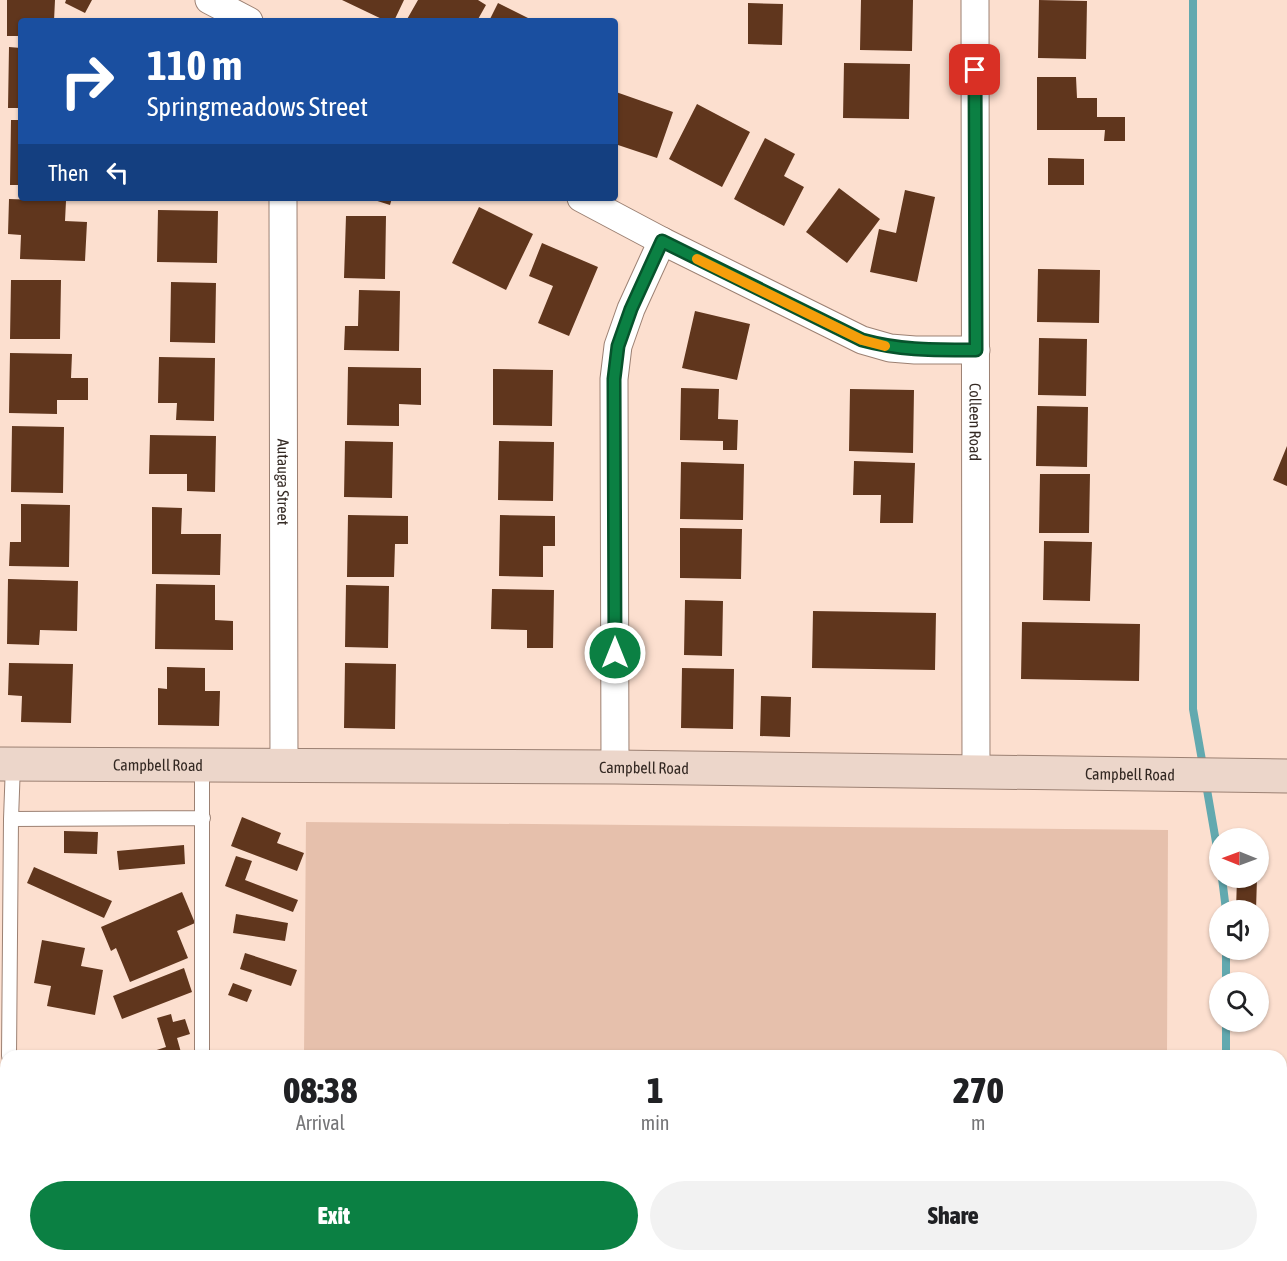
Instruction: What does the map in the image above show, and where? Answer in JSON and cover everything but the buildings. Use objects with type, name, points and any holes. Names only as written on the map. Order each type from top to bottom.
[{"type":"street","points":[[209,0],[243,18]]},
{"type":"street","name":"Colleen Road","points":[[975,0],[976,772]]},
{"type":"street","name":"Autauga Street","points":[[283,201],[284,764]]},
{"type":"street","points":[[587,201],[862,340],[891,348],[976,350]]},
{"type":"street","points":[[615,767],[614,379],[618,346],[631,309],[662,241]]},
{"type":"street","name":"Campbell Road","points":[[7,764],[615,767],[1287,776]]},
{"type":"lane","points":[[7,764],[11,819],[9,1050]]},
{"type":"lane","points":[[202,765],[202,1050]]},
{"type":"lane","points":[[11,819],[203,818]]},
{"type":"shaded area","points":[[306,822],[1168,830],[1167,1050],[304,1050]]},
{"type":"waterway","points":[[1193,0],[1193,709],[1203,766]]},
{"type":"waterway","points":[[1206,784],[1214,828]]},
{"type":"waterway","points":[[1223,888],[1225,900]]},
{"type":"waterway","points":[[1226,960],[1226,972]]},
{"type":"waterway","points":[[1226,1032],[1226,1050]]},
{"type":"slow traffic","points":[[697,259],[862,340],[885,346]]},
{"type":"route","points":[[615,653],[614,379],[618,346],[631,309],[662,241],[862,340],[891,348],[976,350],[975,70]]}]
